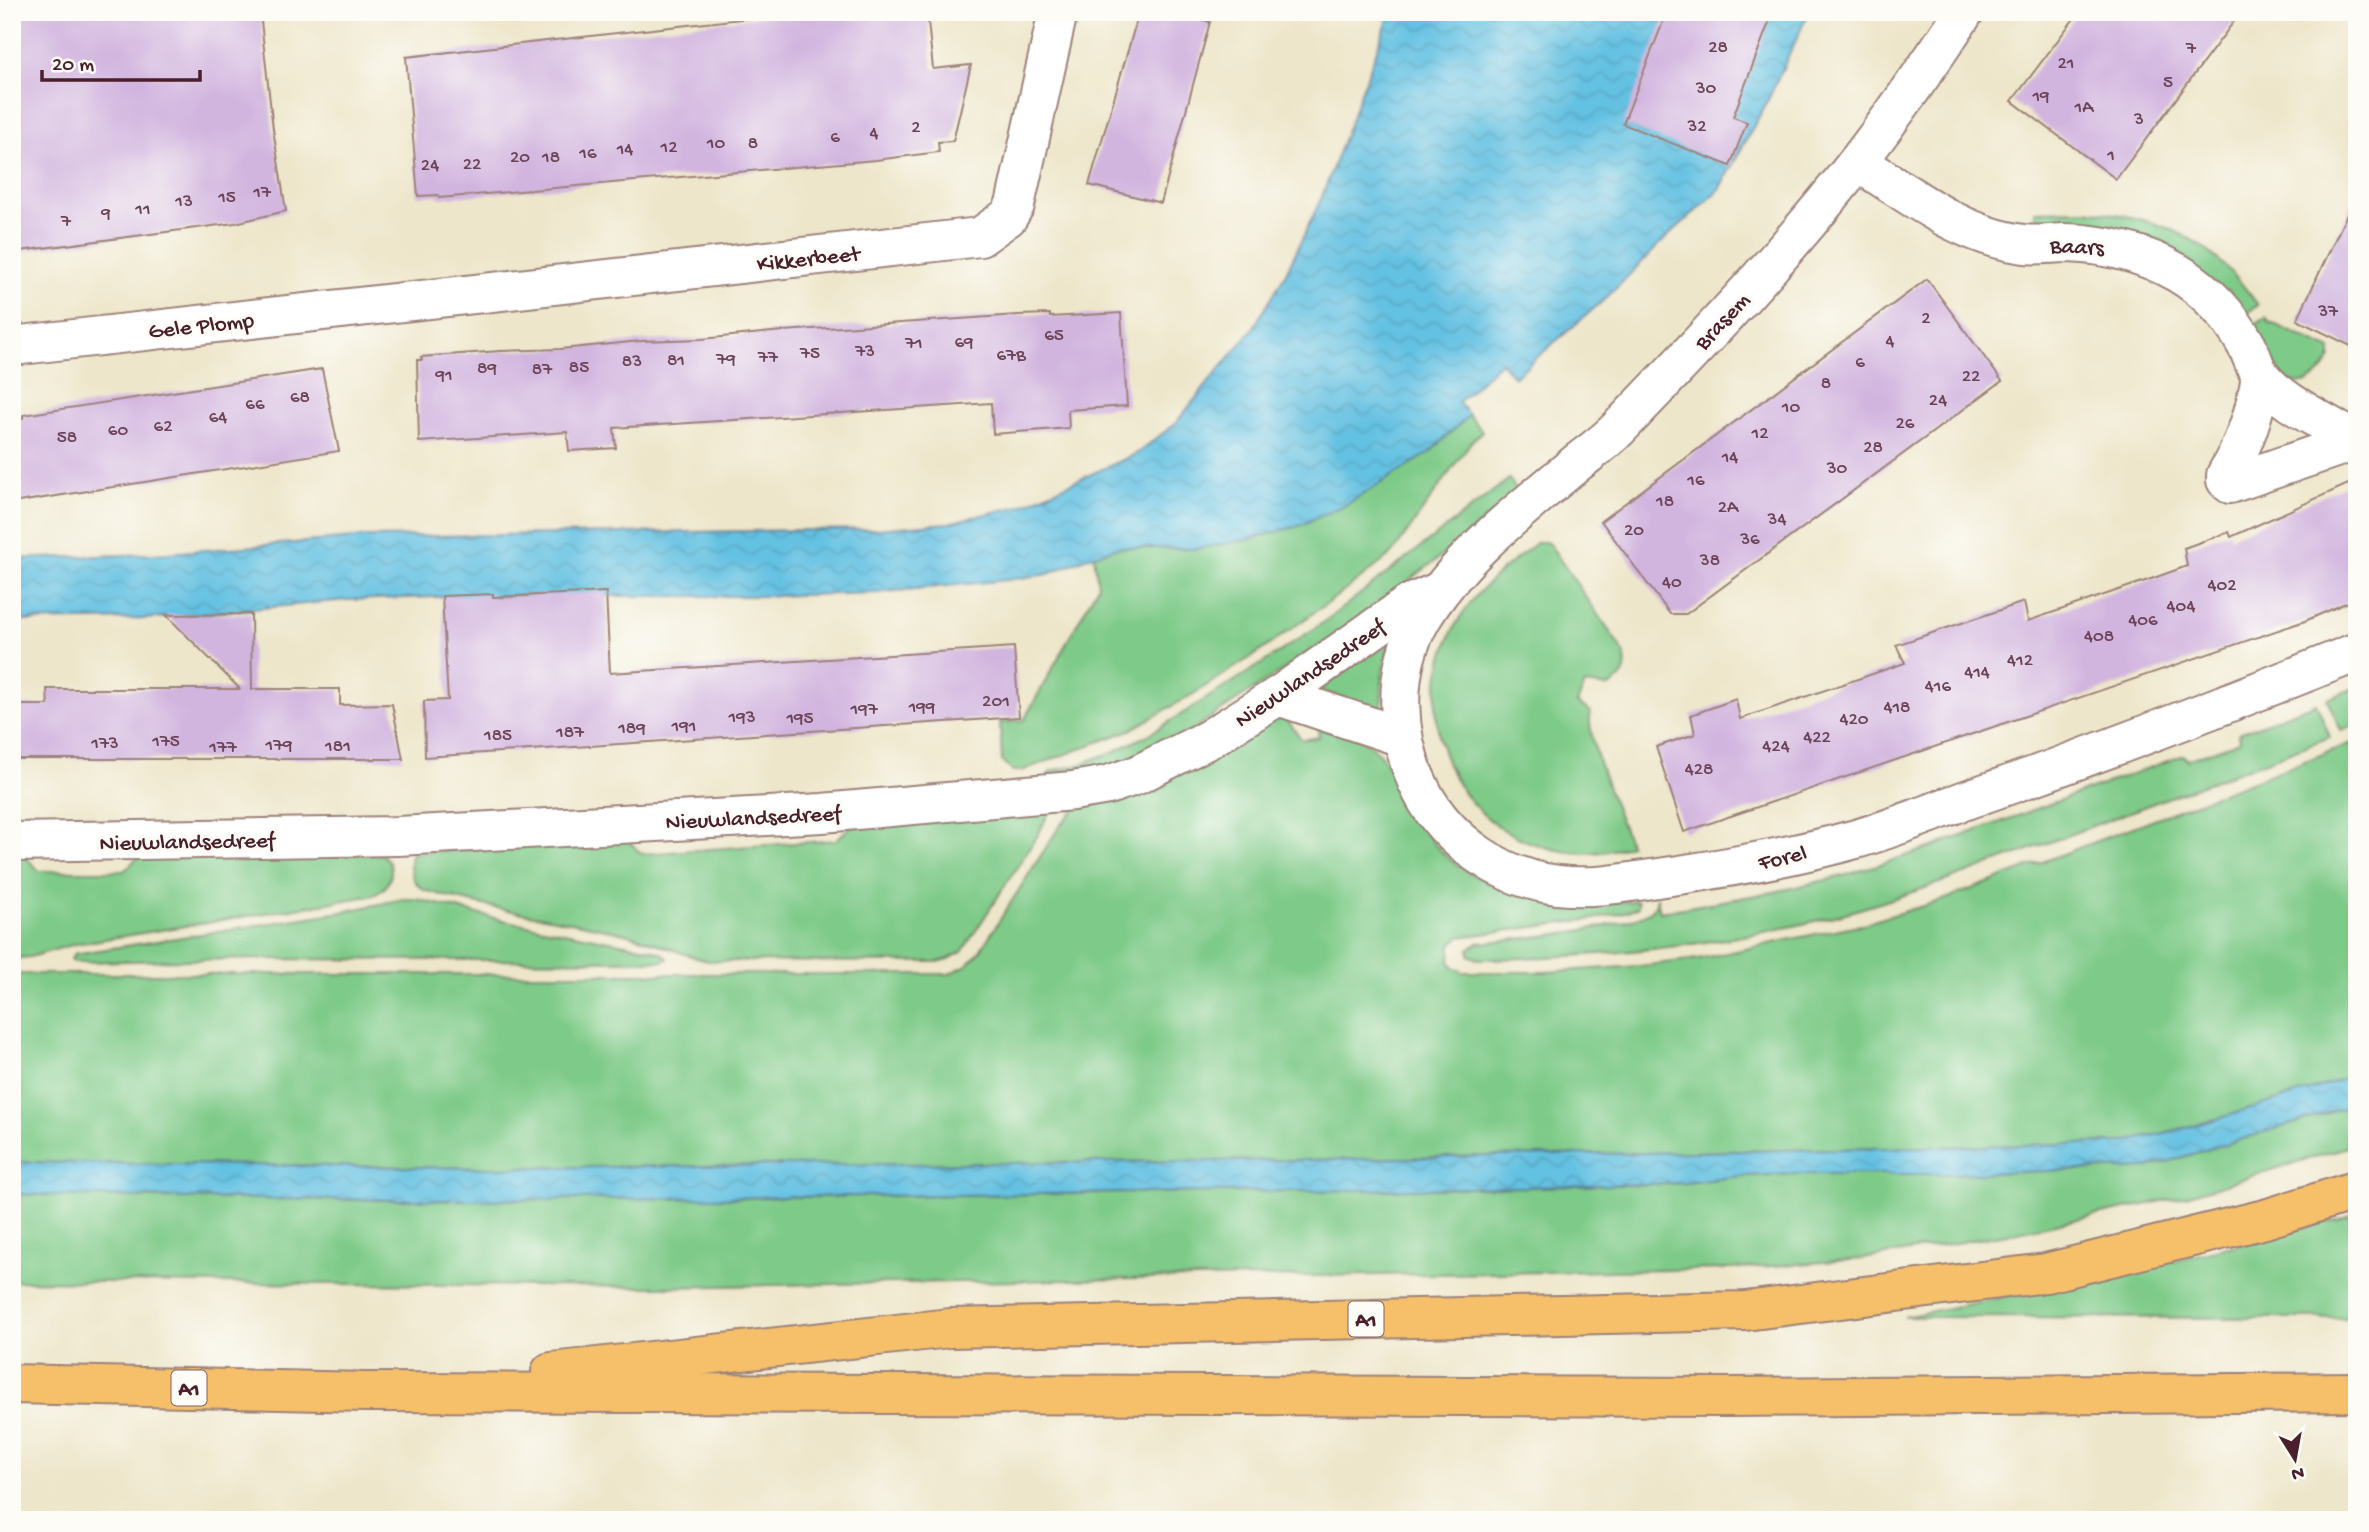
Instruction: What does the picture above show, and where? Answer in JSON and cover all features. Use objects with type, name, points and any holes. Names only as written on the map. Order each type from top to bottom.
[{"type":"highway","name":"A1","points":[[366,1392],[950,1328],[1745,1311],[2046,1273],[2265,1219],[2357,1190]]},
{"type":"highway","name":"A1","points":[[12,1384],[366,1392],[1728,1397],[2357,1392]]},
{"type":"street","name":"Kikkerbeet","points":[[391,303],[981,237],[1008,217],[1015,205],[1058,12]]},
{"type":"street","name":"Brasem","points":[[1439,592],[1481,545],[1619,428],[1762,275],[1858,162],[1927,68],[1964,12]]},
{"type":"street","name":"Baars","points":[[1858,162],[1971,232],[2024,244],[2090,243],[2121,248],[2177,273],[2205,292],[2228,317],[2247,346],[2260,376]]},
{"type":"street","name":"Gele Plomp","points":[[12,346],[391,303]]},
{"type":"street","name":"Nieuwlandsedreef","points":[[12,842],[398,836],[822,813],[1073,791],[1108,785],[1137,775],[1209,738],[1278,696],[1409,604],[1439,592]]},
{"type":"street","name":"Forel","points":[[1439,592],[1419,624],[1405,659],[1400,697],[1402,737],[1413,774],[1430,808],[1455,836],[1485,859],[1519,875],[1554,885],[1592,887],[1728,868],[1858,838],[2088,758],[2357,652]]},
{"type":"street","points":[[1278,696],[1402,737]]},
{"type":"green space","points":[[2083,210],[2138,218],[2183,235],[2222,263],[2258,305],[2245,315],[2049,228],[2035,215],[2035,211]]},
{"type":"green space","points":[[2266,317],[2269,322],[2331,350],[2331,357],[2318,375],[2308,382],[2286,383],[2252,326]]},
{"type":"green space","points":[[1469,415],[1482,431],[1471,442],[1392,554],[1351,586],[1262,650],[1130,730],[1021,771],[1013,771],[1002,761],[1000,723],[1024,720],[1098,586],[1094,555],[1118,547],[1194,549],[1251,539],[1301,525],[1347,504],[1429,453]]},
{"type":"green space","points":[[1509,479],[1518,492],[1439,558],[1335,636],[1178,739],[1118,766],[1048,775],[1051,771],[1079,765],[1115,751],[1148,735],[1263,663],[1324,622]]},
{"type":"green space","points":[[1538,542],[1550,545],[1624,653],[1625,669],[1618,681],[1608,687],[1585,684],[1577,703],[1590,711],[1590,724],[1598,758],[1630,845],[1620,848],[1588,853],[1566,851],[1545,847],[1512,834],[1485,816],[1464,793],[1449,766],[1439,736],[1436,705],[1439,672],[1456,624],[1486,585]]},
{"type":"green space","points":[[1390,638],[1382,677],[1382,712],[1319,690]]},
{"type":"green space","points":[[2357,687],[2357,725],[2341,731],[2327,699]]},
{"type":"green space","points":[[2316,703],[2330,737],[1881,903],[1779,929],[1629,952],[1478,959],[1469,955],[1469,949],[1478,943],[1599,928],[1623,922],[1654,908],[1657,898],[1660,912],[1774,892],[1843,876],[1921,851],[2184,755],[2187,760],[2240,741],[2239,733]]},
{"type":"green space","points":[[1275,716],[1286,718],[1302,740],[1319,737],[1318,729],[1351,734],[1370,745],[1392,771],[1437,847],[1457,865],[1480,878],[1505,888],[1558,900],[1638,901],[1638,907],[1629,911],[1594,919],[1459,937],[1451,944],[1450,961],[1463,972],[1545,972],[1640,966],[1698,959],[1863,924],[1943,900],[2357,741],[2357,1075],[2210,1121],[2119,1143],[1310,1160],[489,1168],[12,1162],[12,974],[949,974],[967,965],[978,954],[1059,827],[1079,804]]},
{"type":"green space","points":[[1050,810],[1039,833],[962,952],[938,962],[709,961],[628,934],[424,890],[416,883],[410,869],[412,853],[627,840],[642,854],[836,840],[851,826]]},
{"type":"green space","points":[[382,854],[390,866],[390,878],[383,889],[370,896],[75,944],[30,957],[12,959],[12,857],[26,857],[39,871],[124,871],[138,857]]},
{"type":"green space","points":[[403,899],[417,899],[502,920],[651,949],[668,959],[240,959],[75,962],[71,959],[74,954],[342,912]]},
{"type":"green space","points":[[2357,1104],[2357,1144],[2186,1196],[2013,1233],[1863,1259],[1733,1269],[658,1287],[12,1281],[12,1194],[436,1200],[1170,1193],[1582,1186],[1685,1183],[1740,1176],[1797,1174],[1947,1174],[2147,1168]]},
{"type":"green space","points":[[2357,1212],[2357,1318],[1904,1317],[2136,1270],[2339,1219]]},
{"type":"water","points":[[1391,12],[1809,12],[1767,102],[1718,191],[1604,300],[1514,377],[1501,362],[1458,402],[1469,415],[1429,453],[1347,504],[1301,525],[1251,539],[1194,549],[1118,547],[1048,574],[876,593],[765,596],[466,596],[347,600],[144,619],[12,621],[12,559],[154,554],[368,537],[876,529],[948,523],[1020,506],[1136,454],[1175,424],[1252,330],[1285,275],[1321,199]]},
{"type":"water","points":[[2357,1075],[2357,1104],[2147,1168],[1947,1174],[1797,1174],[1740,1176],[1685,1183],[1582,1186],[1170,1193],[436,1200],[12,1194],[12,1162],[489,1168],[1310,1160],[2119,1143],[2210,1121]]},
{"type":"building","points":[[12,12],[260,12],[273,129],[286,211],[235,223],[12,252]]},
{"type":"building","points":[[803,12],[927,12],[933,69],[971,65],[953,141],[938,142],[939,152],[876,160],[439,198],[438,195],[418,196],[406,57]]},
{"type":"building","points":[[1139,12],[1206,12],[1204,20],[1210,22],[1161,203],[1089,185]]},
{"type":"building","points":[[1667,12],[1773,12],[1733,117],[1747,122],[1730,166],[1623,124]]},
{"type":"building","points":[[2079,12],[2241,12],[2116,179],[2012,101]]},
{"type":"building","points":[[2357,193],[2357,349],[2297,320]]},
{"type":"building","points":[[1927,279],[2002,381],[1686,614],[1670,614],[1601,521]]},
{"type":"building","points":[[1121,313],[1127,406],[1068,410],[1069,428],[993,434],[991,403],[614,428],[616,448],[569,451],[567,432],[419,442],[417,360],[422,360],[421,357],[1018,315],[1050,314],[1050,317]]},
{"type":"building","points":[[322,369],[339,451],[12,503],[12,420],[23,418],[23,415]]},
{"type":"building","points":[[2357,480],[2357,598],[2305,621],[1684,832],[1656,747],[1695,734],[1691,715],[1736,699],[1740,719],[1905,663],[1896,645],[2024,602],[2028,621],[2151,579],[2187,566],[2184,548],[2229,532],[2231,537]]},
{"type":"building","points":[[606,592],[610,673],[1014,647],[1019,717],[425,757],[424,701],[448,700],[442,596],[493,594],[493,597]]},
{"type":"building","points":[[251,614],[252,689],[340,689],[340,705],[392,704],[403,759],[12,759],[12,705],[48,705],[47,689],[240,689],[166,615]]}]
